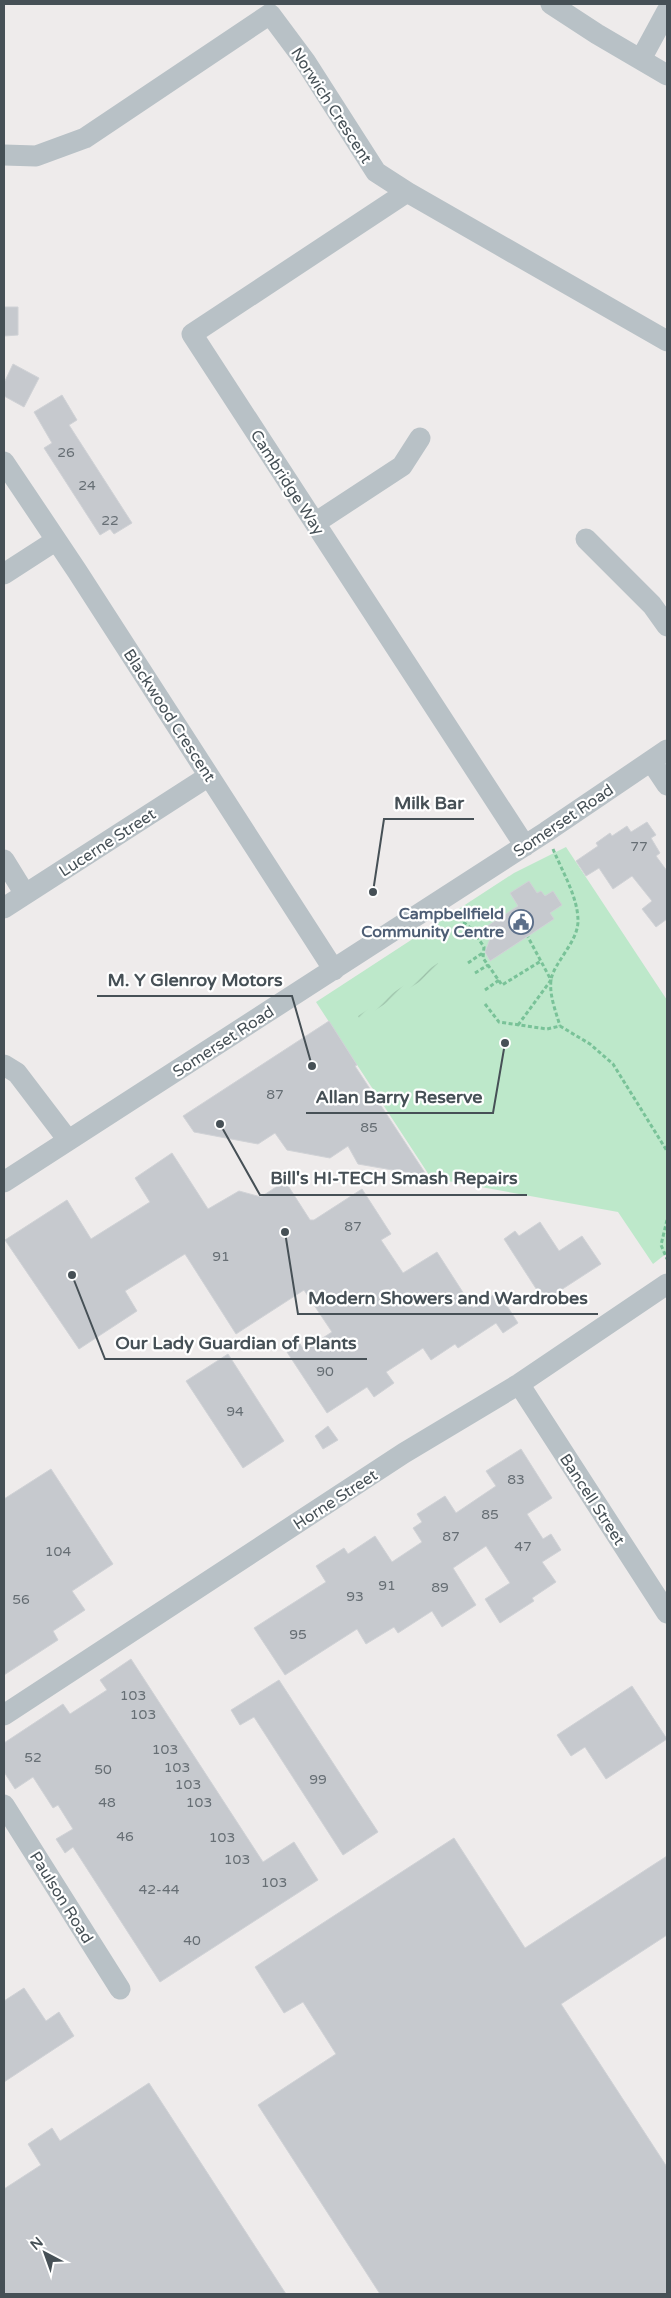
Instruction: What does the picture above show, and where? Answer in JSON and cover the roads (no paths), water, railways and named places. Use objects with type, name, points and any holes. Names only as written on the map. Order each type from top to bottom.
[{"type":"street","points":[[551,4],[597,34],[667,74]]},
{"type":"street","points":[[641,59],[667,11]]},
{"type":"street","name":"Norwich Crescent","points":[[4,155],[36,156],[85,138],[270,14],[305,61],[376,172],[407,192],[667,340]]},
{"type":"street","name":"Cambridge Way","points":[[407,192],[192,334],[525,846]]},
{"type":"street","points":[[315,523],[402,466],[420,438]]},
{"type":"street","name":"Blackwood Crescent","points":[[4,462],[55,541],[77,571],[334,970]]},
{"type":"street","points":[[586,539],[652,604],[667,626]]},
{"type":"street","points":[[4,574],[55,541]]},
{"type":"street","points":[[659,756],[667,785]]},
{"type":"street","name":"Somerset Road","points":[[4,1182],[442,900],[659,756]]},
{"type":"street","name":"Lucerne Street","points":[[4,908],[209,776]]},
{"type":"street","points":[[4,860],[25,894]]},
{"type":"street","points":[[4,1065],[17,1073],[68,1140]]},
{"type":"street","name":"Horne Street","points":[[4,1715],[404,1453],[519,1384],[667,1284]]},
{"type":"street","name":"Bancell Street","points":[[519,1384],[667,1613]]},
{"type":"street","name":"Paulson Road","points":[[4,1805],[120,1989]]},
{"type":"place","name":"Milk Bar","points":[[373,892]]},
{"type":"place","name":"Campbellfield Community Centre","points":[[521,922]]},
{"type":"place","name":"Allan Barry Reserve","points":[[505,1043]]},
{"type":"place","name":"M. Y Glenroy Motors","points":[[312,1066]]},
{"type":"place","name":"Bill's HI-TECH Smash Repairs","points":[[220,1124]]},
{"type":"place","name":"Modern Showers and Wardrobes","points":[[285,1232]]},
{"type":"place","name":"Our Lady Guardian of Plants","points":[[72,1275]]}]
